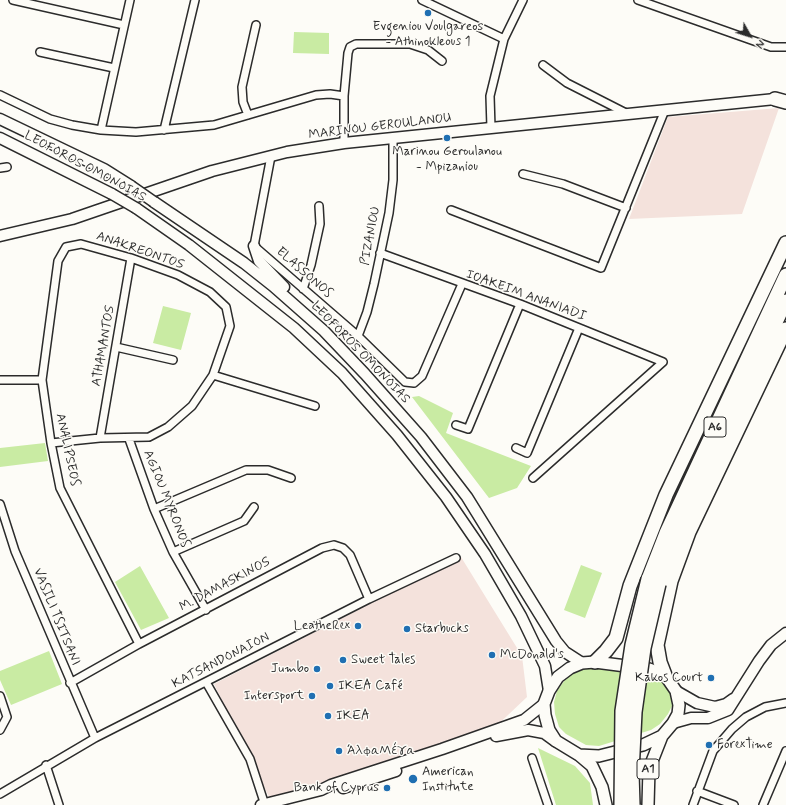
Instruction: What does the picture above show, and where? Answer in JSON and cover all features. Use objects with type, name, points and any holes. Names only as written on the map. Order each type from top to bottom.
[{"type":"highway","points":[[589,663],[606,651],[616,638],[630,586],[666,495],[786,243]]},
{"type":"highway","name":"A6","points":[[621,805],[622,711],[632,645],[653,582],[666,533],[786,275]]},
{"type":"highway","name":"A6","points":[[633,805],[632,773],[635,712],[653,582],[786,302]]},
{"type":"highway","points":[[665,675],[660,662],[657,645],[671,581],[689,532],[786,329]]},
{"type":"main road","name":"MARINOU GEROULANOU","points":[[0,236],[72,219],[212,171],[271,156],[344,143],[665,110],[782,100]]},
{"type":"main road","name":"LEOFOROS OMONOIAS","points":[[0,119],[104,169],[131,186],[244,263],[302,311],[365,374],[422,438],[467,497],[556,641],[565,652],[589,663]]},
{"type":"main road","name":"LEOFOROS OMONOIAS","points":[[0,138],[112,194],[136,208],[189,245],[294,328],[342,373],[397,435],[446,497],[485,554],[521,616],[545,666],[549,691]]},
{"type":"main road","points":[[254,246],[259,261],[264,268],[295,299],[302,311]]},
{"type":"main road","points":[[673,723],[690,718],[708,718],[728,710],[767,650],[786,633]]},
{"type":"main road","points":[[264,805],[321,790],[331,785],[405,762],[524,720],[544,704],[549,691],[558,677],[570,668],[589,663],[642,668],[665,675]]},
{"type":"main road","name":"A1","points":[[648,805],[648,769],[662,736],[673,723],[678,714],[679,705],[676,691],[665,675]]},
{"type":"main road","points":[[676,691],[697,703],[715,707],[726,704],[736,697]]},
{"type":"main road","points":[[544,704],[549,730],[556,741]]},
{"type":"main road","points":[[321,790],[331,791],[362,782],[509,732],[534,731],[544,734],[556,741]]},
{"type":"main road","name":"A1","points":[[579,755],[599,756],[643,745],[662,736]]},
{"type":"main road","name":"A1","points":[[556,741],[579,755],[592,766],[602,787],[606,805]]},
{"type":"street","points":[[13,0],[124,25]]},
{"type":"street","points":[[101,130],[130,0]]},
{"type":"street","points":[[164,130],[195,0]]},
{"type":"street","points":[[422,0],[431,2],[504,39]]},
{"type":"street","points":[[491,128],[490,96],[504,39],[523,0]]},
{"type":"street","points":[[638,0],[772,46],[786,47]]},
{"type":"street","points":[[248,115],[243,102],[242,87],[256,25]]},
{"type":"street","points":[[344,143],[344,96],[348,53],[350,47],[356,44],[410,44],[428,50],[442,61]]},
{"type":"street","points":[[40,52],[114,68]]},
{"type":"street","points":[[543,65],[567,83],[628,114]]},
{"type":"street","points":[[0,95],[50,119],[72,126],[101,130],[136,132],[214,125],[316,95],[330,94],[344,96]]},
{"type":"street","points":[[451,210],[601,268],[665,110]]},
{"type":"street","name":"PIZANIOU","points":[[358,336],[367,312],[389,213],[393,180],[393,138]]},
{"type":"street","points":[[254,246],[255,233],[271,156]]},
{"type":"street","points":[[523,174],[563,184],[626,208]]},
{"type":"street","points":[[304,288],[312,265],[320,224],[319,206]]},
{"type":"street","name":"ANAKREONTOS","points":[[51,443],[100,438],[129,439],[149,437],[168,426],[192,406],[213,375],[230,326],[226,307],[210,292],[178,275],[132,258],[81,244],[66,247]]},
{"type":"street","name":"ELASSONOS","points":[[254,246],[358,336],[405,382],[414,383],[422,376],[462,284]]},
{"type":"street","name":"ANALIPSEOS","points":[[66,247],[58,261],[42,380],[51,443],[60,488],[139,644]]},
{"type":"street","name":"IOAKEIM ANANIADI","points":[[380,253],[520,304],[663,362],[532,478]]},
{"type":"street","name":"ATHAMANTOS","points":[[100,438],[132,258]]},
{"type":"street","points":[[456,425],[468,429],[520,304]]},
{"type":"street","points":[[516,448],[527,453],[579,328]]},
{"type":"street","points":[[116,347],[173,360]]},
{"type":"street","points":[[213,375],[315,406]]},
{"type":"street","points":[[0,380],[42,380]]},
{"type":"street","name":"AGIOU MYRONOS","points":[[129,439],[154,509],[173,552],[206,610]]},
{"type":"street","points":[[154,509],[246,470],[268,470],[291,478]]},
{"type":"street","name":"VASILI TSITSANI","points":[[0,504],[15,551],[94,738]]},
{"type":"street","points":[[173,552],[244,521],[254,507]]},
{"type":"street","name":"M. DAMASKINOS","points":[[70,683],[139,644],[322,548],[334,545],[343,548],[350,555],[368,599]]},
{"type":"street","name":"KATSANDONAION","points":[[0,794],[46,765],[94,738],[368,599],[456,558]]},
{"type":"street","points":[[206,682],[250,759],[264,805]]},
{"type":"street","points":[[0,696],[7,717],[0,730]]},
{"type":"street","points":[[692,805],[713,751],[732,729],[746,717],[765,707],[786,703]]},
{"type":"street","points":[[763,805],[786,751]]},
{"type":"street","points":[[532,758],[547,805]]},
{"type":"street","points":[[46,765],[58,805]]},
{"type":"street","points":[[697,791],[734,805]]},
{"type":"shaded area","points":[[779,108],[742,214],[629,219],[668,117]]},
{"type":"shaded area","points":[[461,557],[522,656],[527,697],[488,734],[270,799],[214,684]]},
{"type":"green space","points":[[294,32],[329,33],[329,54],[293,53]]},
{"type":"green space","points":[[163,306],[191,313],[181,350],[153,343]]},
{"type":"green space","points":[[419,396],[453,413],[446,433],[531,466],[517,488],[489,498],[412,397]]},
{"type":"green space","points":[[45,443],[48,461],[0,467],[0,448]]},
{"type":"green space","points":[[581,565],[602,573],[585,618],[564,610]]},
{"type":"green space","points":[[140,566],[169,618],[141,630],[115,582]]},
{"type":"green space","points":[[49,651],[62,684],[11,705],[0,680],[0,671]]},
{"type":"green space","points":[[594,665],[651,672],[659,677],[671,694],[672,706],[668,714],[660,724],[651,730],[599,746],[586,745],[566,734],[559,727],[555,714],[554,702],[557,691],[569,674],[580,667]]},
{"type":"green space","points":[[538,748],[575,766],[590,783],[593,805],[556,805]]},
{"type":"place","name":"Evgeniou Voulgareos - Athinokleous 1","points":[[428,13]]},
{"type":"place","name":"Marinou Geroulanou - Mpizaniou","points":[[447,138]]},
{"type":"place","name":"LeatheRex","points":[[358,626]]},
{"type":"place","name":"Starbucks","points":[[407,629]]},
{"type":"place","name":"McDonald's","points":[[492,655]]},
{"type":"place","name":"Sweet Tales","points":[[343,660]]},
{"type":"place","name":"Jumbo","points":[[317,669]]},
{"type":"place","name":"Kakos Court","points":[[711,678]]},
{"type":"place","name":"IKEA Café","points":[[330,686]]},
{"type":"place","name":"Intersport","points":[[312,696]]},
{"type":"place","name":"IKEA","points":[[328,716]]},
{"type":"place","name":"ForexTime","points":[[709,745]]},
{"type":"place","name":"ΆλφαΜέγα","points":[[339,751]]},
{"type":"place","name":"American Institute","points":[[413,779]]},
{"type":"place","name":"Bank of Cyprus","points":[[387,788]]}]
